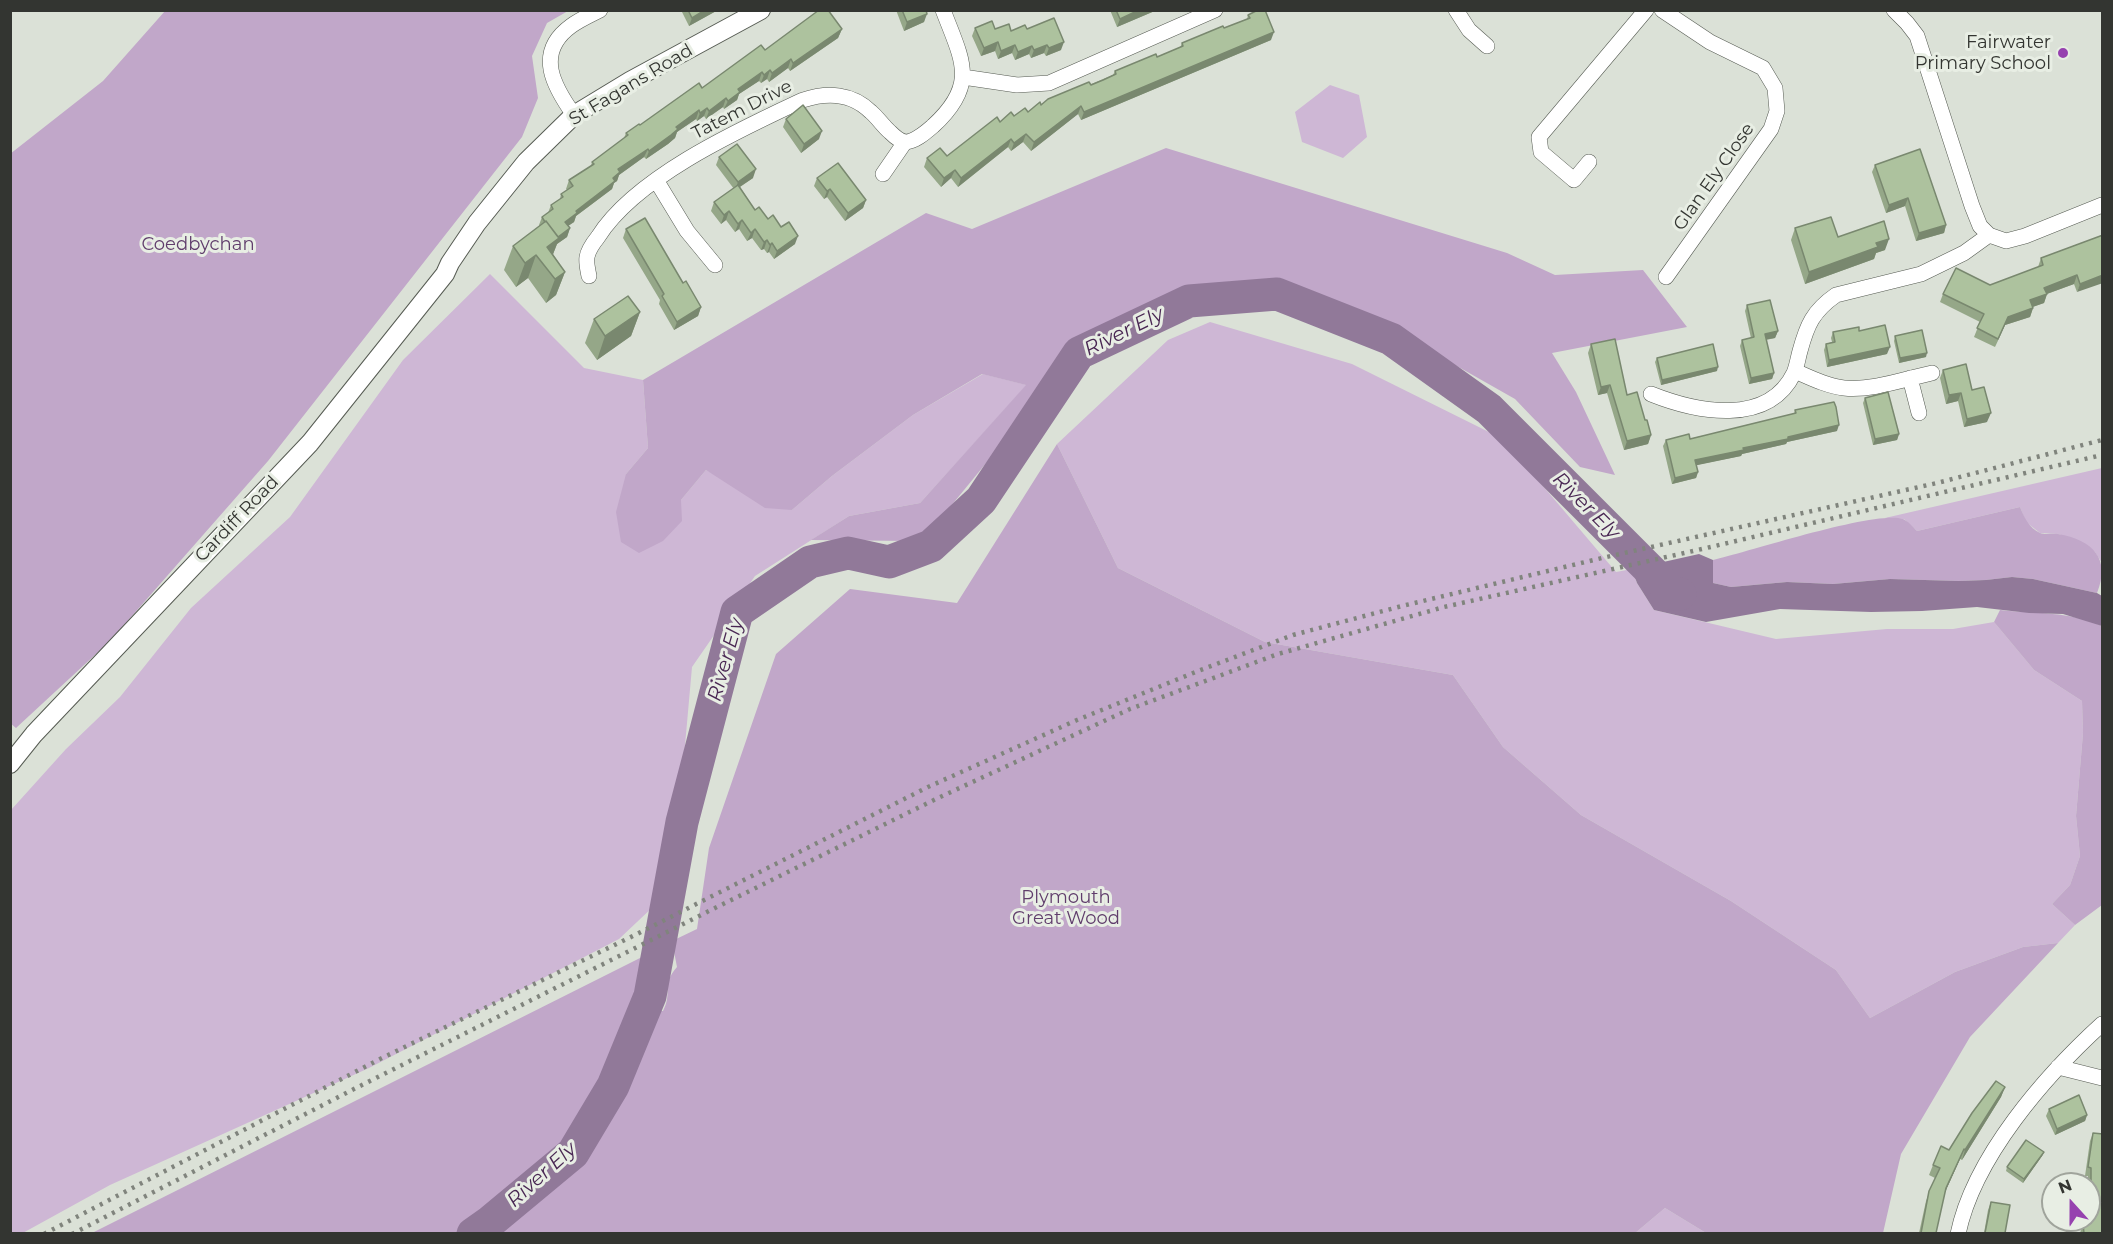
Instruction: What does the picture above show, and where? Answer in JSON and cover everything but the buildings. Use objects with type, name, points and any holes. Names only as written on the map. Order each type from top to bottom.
[{"type":"street","points":[[574,115],[556,87],[550,66],[550,56],[561,34],[600,10]]},
{"type":"street","name":"St Fagans Road","points":[[450,262],[526,162],[574,115],[630,81],[761,10]]},
{"type":"street","points":[[884,174],[905,142],[916,139],[942,118],[960,89],[964,66],[943,10]]},
{"type":"street","points":[[963,77],[1017,85],[1049,83],[1215,10]]},
{"type":"street","points":[[1456,10],[1469,30],[1487,46]]},
{"type":"street","points":[[1589,162],[1574,180],[1541,152],[1539,136],[1646,10]]},
{"type":"street","name":"Glan Ely Close","points":[[1662,10],[1710,42],[1763,68],[1775,88],[1776,111],[1771,129],[1666,277]]},
{"type":"street","points":[[1894,10],[1917,36],[1972,206],[1980,226],[1989,235],[2006,241],[2025,236],[2103,205]]},
{"type":"street","name":"Tatem Drive","points":[[589,276],[587,258],[605,225],[637,193],[740,132],[803,100],[817,95],[847,96],[871,111],[895,138],[905,142]]},
{"type":"street","points":[[656,180],[687,231],[715,265]]},
{"type":"street","points":[[1651,394],[1673,403],[1702,409],[1748,409],[1768,403],[1786,387],[1795,371],[1806,328],[1814,313],[1829,300],[1836,295],[1921,274],[1964,253],[1989,235]]},
{"type":"street","name":"Cardiff Road","points":[[10,764],[34,734],[310,443],[445,274],[450,262]]},
{"type":"street","points":[[1795,371],[1832,386],[1846,388],[1876,386],[1932,373]]},
{"type":"street","points":[[1910,378],[1919,413]]},
{"type":"street","points":[[1958,1233],[1963,1209],[1974,1183],[1995,1149],[2031,1099],[2058,1067],[2103,1024]]},
{"type":"street","points":[[2058,1067],[2103,1078]]},
{"type":"shaded area","points":[[1330,85],[1359,95],[1367,137],[1343,158],[1302,142],[1295,112]]},
{"type":"shaded area","points":[[490,274],[584,368],[643,380],[648,448],[626,474],[681,500],[706,470],[792,510],[832,476],[913,415],[983,374],[1027,385],[920,503],[849,516],[755,576],[692,667],[682,779],[683,800],[655,905],[619,939],[369,1068],[110,1185],[21,1234],[10,1233],[11,810],[66,749],[120,697],[191,608],[290,517],[403,360]]},
{"type":"shaded area","points":[[1210,322],[1352,364],[1503,439],[1616,572],[1632,569],[1637,583],[1654,610],[1776,639],[1887,629],[1953,629],[1994,622],[2034,670],[2082,701],[2083,733],[2076,816],[2080,856],[2070,885],[2052,904],[2075,925],[2058,943],[2023,947],[1955,972],[1870,1018],[1836,970],[1731,901],[1581,815],[1503,747],[1453,675],[1265,642],[1118,568],[1057,444],[1168,340]]},
{"type":"shaded area","points":[[2102,468],[2102,563],[2095,552],[2059,534],[2040,533],[2026,522],[2020,507],[1917,531],[1904,519],[1885,518]]},
{"type":"shaded area","points":[[1699,554],[1713,560],[1713,583],[1731,587],[1787,582],[1833,584],[1890,579],[1959,581],[2012,577],[2033,579],[2102,596],[2102,626],[2063,614],[1977,607],[1871,612],[1780,609],[1706,622],[1654,610],[1637,583],[1632,569]]},
{"type":"shaded area","points":[[1665,1208],[1706,1233],[1634,1234]]},
{"type":"green space","name":"Coedbychan","points":[[165,11],[568,11],[547,23],[532,56],[538,98],[522,137],[268,461],[110,641],[16,728],[10,723],[10,154],[103,81]]},
{"type":"green space","points":[[1166,148],[1507,253],[1555,275],[1643,270],[1687,327],[1552,353],[1576,392],[1615,475],[1580,467],[1515,399],[1448,361],[1373,325],[1303,306],[1236,281],[1184,287],[1135,322],[1095,335],[1055,379],[946,512],[913,541],[811,540],[849,516],[920,503],[1026,385],[982,374],[913,415],[832,476],[792,510],[765,508],[706,470],[681,500],[682,521],[663,541],[639,553],[621,542],[616,512],[626,474],[648,448],[643,380],[926,213],[972,229]]},
{"type":"green space","name":"Plymouth Great Wood","points":[[1057,444],[1118,568],[1265,642],[1453,675],[1503,747],[1581,815],[1731,901],[1836,970],[1870,1018],[1955,972],[2023,947],[2058,943],[1970,1037],[1901,1154],[1883,1233],[1706,1233],[1665,1208],[1634,1234],[92,1233],[646,955],[654,998],[652,1011],[663,1011],[669,979],[677,967],[672,941],[697,929],[709,848],[776,654],[850,589],[957,603]]},
{"type":"green space","points":[[2020,507],[2027,522],[2036,531],[2081,541],[2096,553],[2102,570],[2097,593],[2033,579],[2012,577],[1959,581],[1890,579],[1833,584],[1787,582],[1731,587],[1713,583],[1713,560],[1811,533],[1866,520],[1888,518],[1903,519],[1917,531]]},
{"type":"green space","points":[[2000,610],[2065,615],[2102,626],[2102,905],[2075,925],[2052,904],[2070,885],[2080,856],[2076,816],[2083,733],[2082,701],[2034,670],[1994,622]]},
{"type":"waterway","name":"River Ely","points":[[473,1234],[573,1153],[613,1086],[650,996],[682,822],[737,612],[810,562],[848,553],[889,562],[931,546],[981,500],[1079,353],[1189,301],[1277,294],[1391,339],[1489,409],[1674,594],[1680,594]]},
{"type":"railway","points":[[44,1234],[380,1059],[635,935],[928,787],[1077,720],[1198,671],[1293,635],[1402,606],[1602,558],[1937,483],[2102,440]]},
{"type":"railway","points":[[72,1234],[715,908],[938,798],[1130,709],[1278,654],[1444,607],[2102,455]]},
{"type":"place","name":"Fairwater Primary School","points":[[2063,53]]}]
